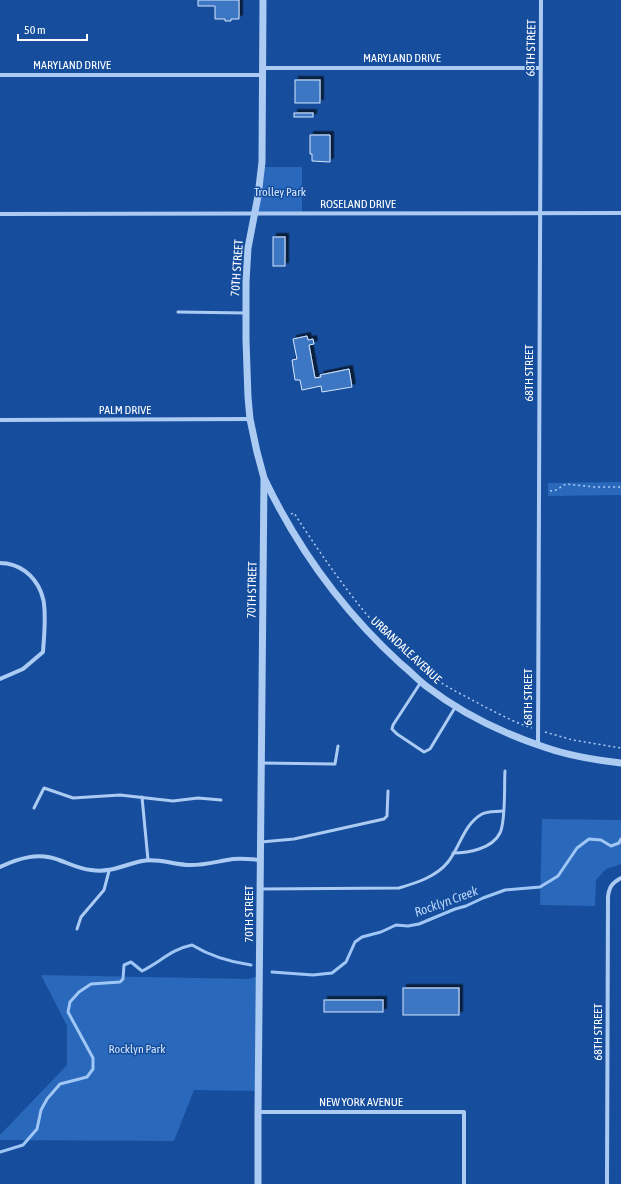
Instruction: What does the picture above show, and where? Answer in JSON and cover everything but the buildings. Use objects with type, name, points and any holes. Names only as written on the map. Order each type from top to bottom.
[{"type":"street","name":"70TH STREET","points":[[258,1184],[264,478],[250,419],[246,279],[247,256],[259,190],[262,162],[263,0]]},
{"type":"street","name":"68TH STREET","points":[[538,745],[541,0]]},
{"type":"street","name":"MARYLAND DRIVE","points":[[0,76],[540,68]]},
{"type":"street","name":"ROSELAND DRIVE","points":[[0,214],[621,213]]},
{"type":"street","name":"PALM DRIVE","points":[[0,420],[250,419]]},
{"type":"street","name":"URBANDALE AVENUE","points":[[264,478],[302,548],[339,598],[380,644],[422,682],[456,706],[490,725],[538,745],[563,753],[621,763]]},
{"type":"street","points":[[0,563],[22,568],[31,575],[38,586],[44,603],[45,634],[43,652],[23,670],[0,679]]},
{"type":"street","points":[[0,867],[18,859],[29,857],[44,857],[58,860],[66,864],[92,871],[109,871],[142,861],[157,859],[188,865],[233,859],[260,860]]},
{"type":"street","name":"68TH STREET","points":[[607,1184],[608,903],[609,892],[615,882],[621,878]]},
{"type":"street","name":"NEW YORK AVENUE","points":[[258,1112],[464,1112],[464,1184]]},
{"type":"lane","points":[[178,312],[246,313]]},
{"type":"lane","points":[[422,682],[393,725],[392,729],[397,734],[424,752],[430,749],[456,706]]},
{"type":"lane","points":[[261,763],[336,764],[338,746]]},
{"type":"lane","points":[[453,853],[470,852],[478,849],[495,840],[500,834],[503,825],[505,771]]},
{"type":"lane","points":[[34,808],[44,788],[73,798],[120,795],[173,801],[198,798],[221,800]]},
{"type":"lane","points":[[261,842],[294,839],[384,819],[387,816],[388,791]]},
{"type":"lane","points":[[142,797],[148,860]]},
{"type":"lane","points":[[260,889],[399,888],[416,884],[433,874],[448,862],[474,821],[482,814],[503,811]]},
{"type":"lane","points":[[77,929],[81,917],[104,890],[109,871]]},
{"type":"path","points":[[550,491],[556,490],[566,484],[594,487],[621,487]]},
{"type":"path","points":[[285,518],[294,513],[320,553],[356,602],[381,631],[414,661],[438,680],[457,692],[505,717],[528,726]]},
{"type":"path","points":[[543,732],[573,740],[621,748]]},
{"type":"green space","name":"Trolley Park","points":[[262,167],[302,167],[302,214],[254,214]]},
{"type":"green space","points":[[621,482],[621,495],[548,496],[548,483]]},
{"type":"green space","points":[[542,819],[621,820],[621,864],[606,869],[596,880],[595,906],[540,905]]},
{"type":"green space","name":"Rocklyn Park","points":[[41,975],[248,979],[259,976],[258,1091],[194,1090],[174,1141],[0,1140],[0,1135],[67,1065],[67,1026]]},
{"type":"waterway","name":"Rocklyn Creek","points":[[272,972],[313,975],[332,973],[346,962],[355,942],[362,937],[381,932],[396,925],[408,926],[419,924],[505,890],[540,887],[558,876],[577,848],[589,839],[601,840],[611,846],[619,843],[621,839]]},
{"type":"waterway","name":"Rocklyn Creek","points":[[0,1152],[23,1145],[37,1129],[41,1110],[47,1099],[60,1084],[87,1077],[93,1069],[93,1058],[68,1012],[70,1002],[79,992],[91,984],[120,982],[123,979],[124,965],[131,962],[142,971],[178,949],[192,945],[220,958],[251,965]]}]
